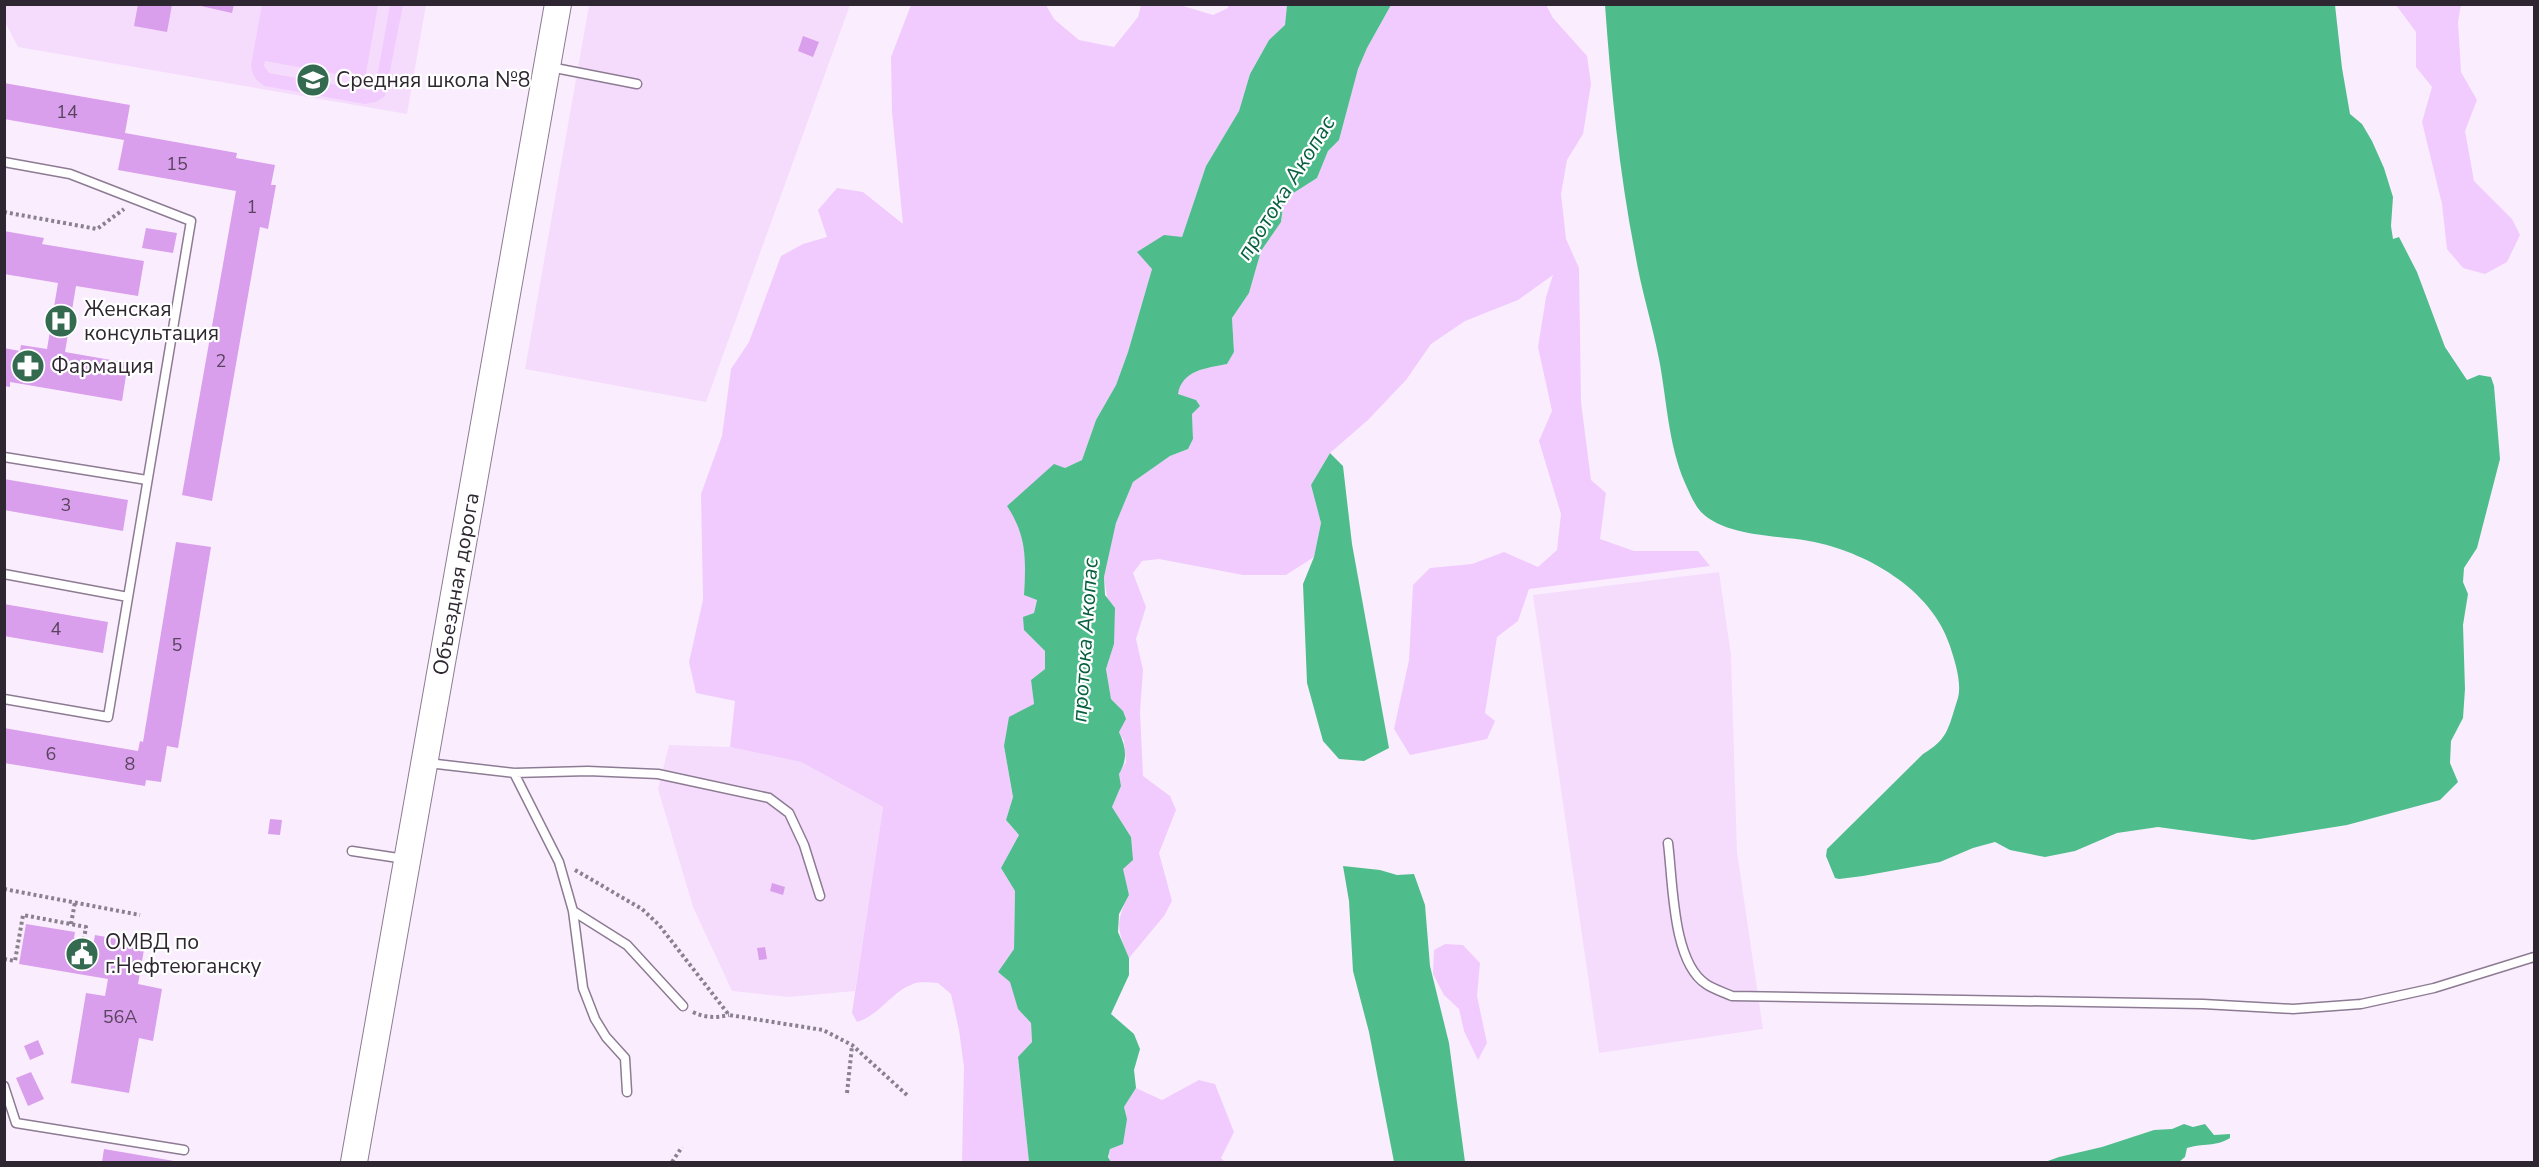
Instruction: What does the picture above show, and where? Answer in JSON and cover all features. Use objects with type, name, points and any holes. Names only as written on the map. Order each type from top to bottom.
[{"type":"main road","name":"Объездная дорога","points":[[354,1162],[558,4]]},
{"type":"lane","points":[[547,66],[637,84]]},
{"type":"lane","points":[[4,162],[70,174],[191,222],[108,717],[4,699]]},
{"type":"lane","points":[[4,456],[147,480]]},
{"type":"lane","points":[[4,574],[128,597]]},
{"type":"lane","points":[[424,762],[514,773],[588,771],[658,774],[769,798],[789,813],[804,845],[820,896]]},
{"type":"lane","points":[[514,773],[559,862],[573,911],[584,988],[595,1019],[606,1037],[625,1058],[627,1092]]},
{"type":"lane","points":[[1668,843],[1680,943],[1691,969],[1706,984],[1732,996],[2192,1004],[2293,1009],[2361,1004],[2424,990],[2535,957]]},
{"type":"lane","points":[[352,851],[407,859]]},
{"type":"lane","points":[[573,911],[627,945],[682,1006]]},
{"type":"lane","points":[[4,1086],[16,1123],[184,1150]]},
{"type":"path","points":[[4,212],[97,229],[137,200]]},
{"type":"path","points":[[559,862],[642,909],[658,925],[729,1015]]},
{"type":"path","points":[[4,889],[140,915]]},
{"type":"path","points":[[71,924],[75,902]]},
{"type":"path","points":[[4,959],[15,961],[23,915],[86,927],[84,939]]},
{"type":"path","points":[[682,1006],[701,1016],[729,1015],[823,1030],[852,1045],[908,1096]]},
{"type":"path","points":[[847,1093],[852,1045]]},
{"type":"path","points":[[672,1162],[682,1147]]},
{"type":"shaded area","name":"Средняя школа №8","points":[[4,5],[426,5],[407,114],[18,47],[5,22]]},
{"type":"shaded area","points":[[262,5],[378,5],[365,79],[265,61],[264,66],[269,73],[372,90],[376,83],[390,5],[403,5],[385,96],[376,102],[365,104],[265,86],[259,82],[253,75],[251,65]]},
{"type":"shaded area","points":[[589,5],[850,5],[706,402],[525,369]]},
{"type":"shaded area","points":[[911,5],[1046,5],[1054,19],[1079,40],[1114,47],[1138,17],[1141,5],[1180,5],[1213,15],[1228,8],[1228,5],[1287,5],[1285,25],[1269,40],[1250,74],[1239,111],[1206,166],[1182,237],[1152,269],[1116,385],[1096,420],[1082,460],[1065,468],[1019,524],[1026,561],[1024,595],[1037,599],[1034,613],[1024,630],[1045,651],[1045,669],[1031,680],[1034,704],[1004,746],[1013,797],[1006,820],[1019,835],[1001,868],[1015,891],[1014,949],[998,972],[1011,982],[1018,1009],[1031,1023],[1032,1042],[1018,1058],[1029,1162],[962,1162],[964,1067],[951,994],[938,983],[913,984],[898,992],[865,1019],[857,1022],[852,1013],[883,807],[801,762],[730,747],[735,701],[696,693],[689,662],[703,600],[701,494],[722,436],[731,369],[749,342],[781,256],[803,244],[827,237],[818,210],[837,188],[863,192],[903,224],[892,112],[891,57]]},
{"type":"shaded area","points":[[1391,5],[1546,5],[1553,18],[1587,56],[1591,84],[1583,134],[1567,160],[1561,194],[1566,239],[1579,268],[1581,402],[1591,480],[1606,493],[1600,539],[1634,551],[1698,551],[1710,566],[1529,589],[1518,621],[1497,637],[1485,713],[1495,721],[1487,739],[1410,755],[1394,729],[1409,660],[1413,585],[1430,568],[1472,564],[1504,552],[1538,567],[1557,550],[1561,514],[1539,441],[1552,411],[1538,347],[1546,297],[1553,275],[1518,300],[1465,321],[1431,344],[1406,380],[1368,420],[1330,453],[1311,485],[1321,523],[1314,557],[1286,575],[1243,575],[1159,559],[1142,561],[1133,573],[1146,607],[1136,639],[1143,670],[1140,712],[1143,776],[1170,796],[1176,810],[1159,853],[1172,901],[1164,916],[1129,958],[1119,926],[1121,912],[1129,895],[1122,869],[1131,837],[1112,807],[1121,786],[1119,774],[1126,762],[1124,741],[1119,732],[1123,711],[1111,699],[1106,669],[1114,644],[1104,577],[1116,523],[1133,482],[1170,456],[1188,449],[1193,439],[1192,414],[1196,400],[1177,394],[1180,386],[1184,380],[1196,372],[1227,364],[1234,352],[1232,318],[1249,293],[1261,251],[1281,222],[1284,199],[1317,178],[1328,151],[1339,140],[1358,69]]},
{"type":"shaded area","points":[[2396,5],[2461,5],[2458,22],[2461,72],[2477,100],[2465,131],[2474,181],[2512,219],[2520,235],[2507,262],[2485,274],[2463,268],[2447,249],[2442,204],[2422,122],[2432,87],[2416,67],[2416,32]]},
{"type":"shaded area","points":[[1719,572],[1731,655],[1737,852],[1763,1029],[1599,1053],[1533,595]]},
{"type":"shaded area","points":[[669,745],[730,747],[801,762],[883,807],[855,991],[789,997],[732,991],[693,907],[658,789]]},
{"type":"shaded area","points":[[1445,944],[1463,945],[1480,963],[1477,996],[1487,1043],[1478,1060],[1464,1031],[1459,1009],[1444,995],[1433,974],[1434,950]]},
{"type":"shaded area","points":[[1199,1080],[1215,1084],[1234,1132],[1221,1158],[1225,1162],[1111,1162],[1109,1157],[1111,1146],[1127,1119],[1124,1107],[1136,1088],[1162,1100]]},
{"type":"water","name":"протока Акопас","points":[[1287,5],[1391,5],[1358,69],[1339,140],[1328,151],[1317,178],[1284,199],[1281,222],[1261,251],[1249,293],[1232,318],[1234,352],[1227,364],[1196,372],[1180,386],[1178,394],[1196,400],[1200,406],[1192,414],[1193,439],[1188,449],[1170,456],[1133,482],[1116,523],[1104,577],[1105,595],[1115,608],[1114,644],[1106,669],[1111,699],[1123,711],[1126,719],[1119,732],[1125,753],[1119,774],[1121,786],[1112,807],[1131,837],[1133,860],[1123,869],[1129,895],[1119,914],[1118,932],[1129,958],[1129,975],[1111,1014],[1134,1034],[1140,1049],[1134,1070],[1136,1088],[1124,1107],[1127,1119],[1123,1144],[1110,1149],[1108,1157],[1111,1162],[1029,1162],[1018,1057],[1032,1042],[1031,1023],[1018,1009],[1010,982],[998,972],[1014,949],[1015,891],[1001,868],[1019,835],[1006,820],[1013,797],[1004,746],[1009,717],[1034,704],[1031,680],[1045,669],[1045,651],[1024,630],[1023,617],[1034,613],[1037,600],[1024,595],[1025,571],[1022,538],[1007,506],[1054,464],[1065,468],[1082,460],[1096,420],[1116,385],[1152,269],[1137,252],[1164,235],[1182,237],[1206,166],[1239,111],[1250,74],[1269,40],[1285,25]]},
{"type":"water","points":[[1605,5],[2335,5],[2350,114],[2362,124],[2384,168],[2393,197],[2391,226],[2393,239],[2399,237],[2417,272],[2445,347],[2467,380],[2479,375],[2491,377],[2494,386],[2500,459],[2477,548],[2464,568],[2463,582],[2468,594],[2463,625],[2465,689],[2463,718],[2451,741],[2450,763],[2458,782],[2440,800],[2347,825],[2253,840],[2158,827],[2117,833],[2075,851],[2045,857],[2010,850],[1995,842],[1973,848],[1940,862],[1863,876],[1835,878],[1826,856],[1827,849],[1923,754],[1938,743],[1946,732],[1959,695],[1956,666],[1941,626],[1928,607],[1894,576],[1852,554],[1830,546],[1752,534],[1724,526],[1701,512],[1692,498],[1675,453],[1659,359],[1629,222],[1616,129]]},
{"type":"water","points":[[1330,453],[1343,466],[1352,544],[1389,748],[1364,761],[1339,759],[1323,741],[1307,683],[1303,584],[1314,557],[1321,523],[1311,485]]},
{"type":"water","points":[[1343,866],[1380,870],[1397,875],[1414,874],[1425,905],[1430,966],[1449,1043],[1465,1162],[1394,1162],[1369,1032],[1353,971],[1349,901]]},
{"type":"water","points":[[2184,1124],[2193,1127],[2205,1124],[2214,1135],[2230,1134],[2230,1138],[2220,1143],[2187,1148],[2185,1157],[2179,1162],[2045,1162],[2154,1130],[2172,1129]]},
{"type":"building","points":[[138,4],[172,5],[167,32],[134,26]]},
{"type":"building","points":[[192,4],[234,4],[232,13]]},
{"type":"building","points":[[803,36],[819,42],[813,57],[798,51]]},
{"type":"building","points":[[4,83],[130,105],[125,133],[237,153],[236,158],[275,165],[271,185],[276,185],[268,229],[260,227],[212,501],[182,495],[236,191],[118,170],[124,140],[4,119]]},
{"type":"building","points":[[146,228],[177,233],[173,253],[142,248]]},
{"type":"building","name":"Женская консультация","points":[[4,231],[44,238],[42,244],[144,261],[138,296],[76,286],[65,352],[128,363],[122,401],[10,382],[10,387],[4,386],[4,348],[20,351],[21,345],[47,349],[58,283],[4,274]]},
{"type":"building","points":[[4,479],[128,500],[123,531],[4,510]]},
{"type":"building","points":[[176,542],[211,547],[178,748],[167,746],[161,782],[146,780],[145,786],[4,763],[4,728],[138,751],[140,741],[143,742]]},
{"type":"building","points":[[4,604],[108,622],[103,653],[4,636]]},
{"type":"building","points":[[270,819],[282,820],[280,835],[268,834]]},
{"type":"building","points":[[772,883],[785,887],[783,895],[770,891]]},
{"type":"building","points":[[26,924],[75,932],[74,938],[94,941],[95,935],[145,944],[138,984],[162,989],[153,1041],[139,1038],[129,1093],[71,1083],[86,993],[105,996],[108,979],[19,964]]},
{"type":"building","points":[[765,947],[767,959],[759,960],[757,948]]},
{"type":"building","points":[[38,1040],[44,1054],[30,1060],[24,1046]]},
{"type":"building","points":[[31,1072],[44,1099],[28,1106],[16,1078]]},
{"type":"building","points":[[104,1149],[174,1161],[174,1162],[102,1162]]},
{"type":"place","name":"Средняя школа №8","points":[[313,80]]},
{"type":"place","name":"Женская консультация","points":[[61,321]]},
{"type":"place","name":"Фармация","points":[[28,366]]},
{"type":"place","name":"ОМВД по г.Нефтеюганску","points":[[82,954]]}]
